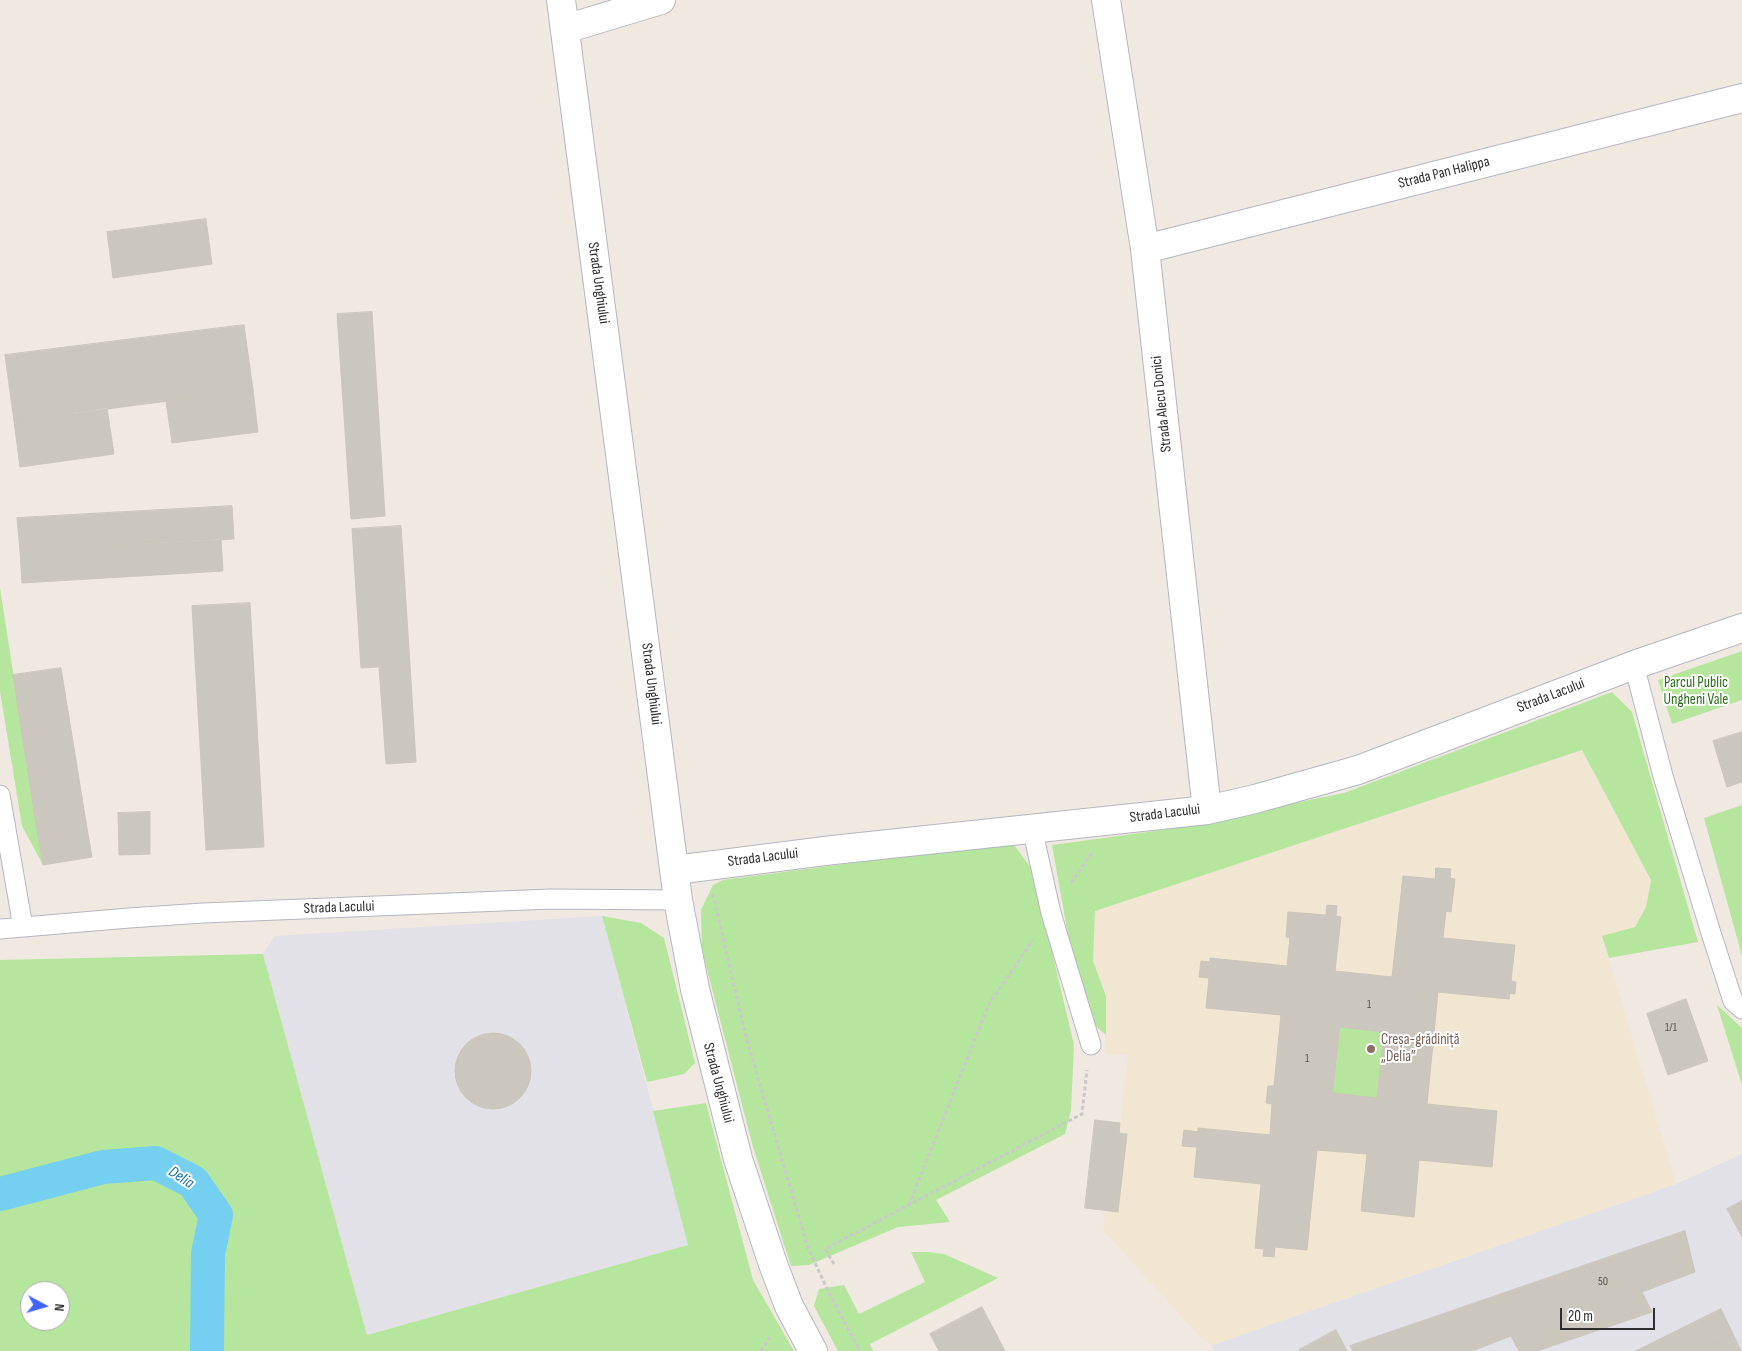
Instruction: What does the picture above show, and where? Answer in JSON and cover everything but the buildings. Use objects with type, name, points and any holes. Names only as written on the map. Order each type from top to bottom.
[{"type":"street","name":"Strada Unghiului","points":[[561,0],[678,900],[695,989],[738,1159],[789,1306],[813,1351]]},
{"type":"street","points":[[565,29],[662,0]]},
{"type":"street","name":"Strada Alecu Donici","points":[[1106,0],[1145,249],[1206,810]]},
{"type":"street","name":"Strada Pan Halippa","points":[[1145,249],[1742,98]]},
{"type":"street","name":"Strada Lacului","points":[[675,870],[1032,828],[1206,810],[1262,797],[1358,770],[1634,665],[1742,628]]},
{"type":"lane","points":[[1634,665],[1710,933],[1733,1001],[1742,1009]]},
{"type":"lane","points":[[0,795],[23,927]]},
{"type":"lane","points":[[1032,828],[1051,913],[1090,1044]]},
{"type":"lane","name":"Strada Lacului","points":[[0,929],[203,913],[551,899],[678,900]]},
{"type":"path","points":[[909,1205],[989,1004],[1115,820]]},
{"type":"path","points":[[705,865],[746,1037],[808,1248],[831,1297],[860,1351]]},
{"type":"path","points":[[834,1264],[825,1249],[1082,1114],[1090,1044]]},
{"type":"shaded area","name":"Creșa-grădiniță „Delia”","points":[[1582,750],[1651,880],[1646,907],[1635,927],[1602,937],[1676,1184],[1212,1345],[1198,1335],[1104,1231],[1105,1210],[1118,1212],[1127,1134],[1119,1133],[1128,1055],[1105,1054],[1106,996],[1093,961],[1094,911]]},
{"type":"shaded area","points":[[602,916],[689,1245],[367,1335],[263,954],[275,936]]},
{"type":"shaded area","points":[[1742,1154],[1742,1351],[1213,1351],[1212,1345],[1676,1184]]},
{"type":"green space","points":[[0,588],[43,865],[22,826],[0,691]]},
{"type":"green space","name":"Parcul Public Ungheni Vale","points":[[1742,651],[1742,700],[1672,724],[1658,680]]},
{"type":"green space","points":[[1612,692],[1632,712],[1698,942],[1609,958],[1602,936],[1635,927],[1646,907],[1651,880],[1582,750],[1095,911],[1093,961],[1106,996],[1106,1035],[1091,1022],[1067,929],[1052,845],[1162,830],[1344,793]]},
{"type":"green space","points":[[1742,805],[1742,956],[1704,818]]},
{"type":"green space","points":[[1012,842],[1033,871],[1074,1045],[1071,1110],[1065,1134],[936,1200],[950,1222],[898,1227],[809,1265],[791,1266],[753,1147],[702,950],[701,910],[713,885],[723,880]]},
{"type":"green space","points":[[602,916],[641,923],[664,938],[695,1063],[684,1074],[647,1082]]},
{"type":"green space","points":[[263,954],[367,1335],[688,1245],[653,1111],[706,1103],[753,1280],[794,1351],[0,1351],[0,960]]},
{"type":"green space","points":[[1717,1005],[1742,1028],[1742,1085]]},
{"type":"green space","points":[[1340,1027],[1384,1032],[1377,1098],[1333,1093]]},
{"type":"green space","points":[[911,1252],[944,1254],[998,1278],[870,1344],[873,1351],[838,1351],[814,1306],[819,1289],[844,1285],[859,1314],[925,1282]]},
{"type":"waterway","name":"Delia","points":[[0,1194],[103,1167],[156,1163],[193,1182],[216,1215],[208,1254],[207,1351]]},
{"type":"place","name":"Creșa-grădiniță „Delia”","points":[[1371,1049]]}]
